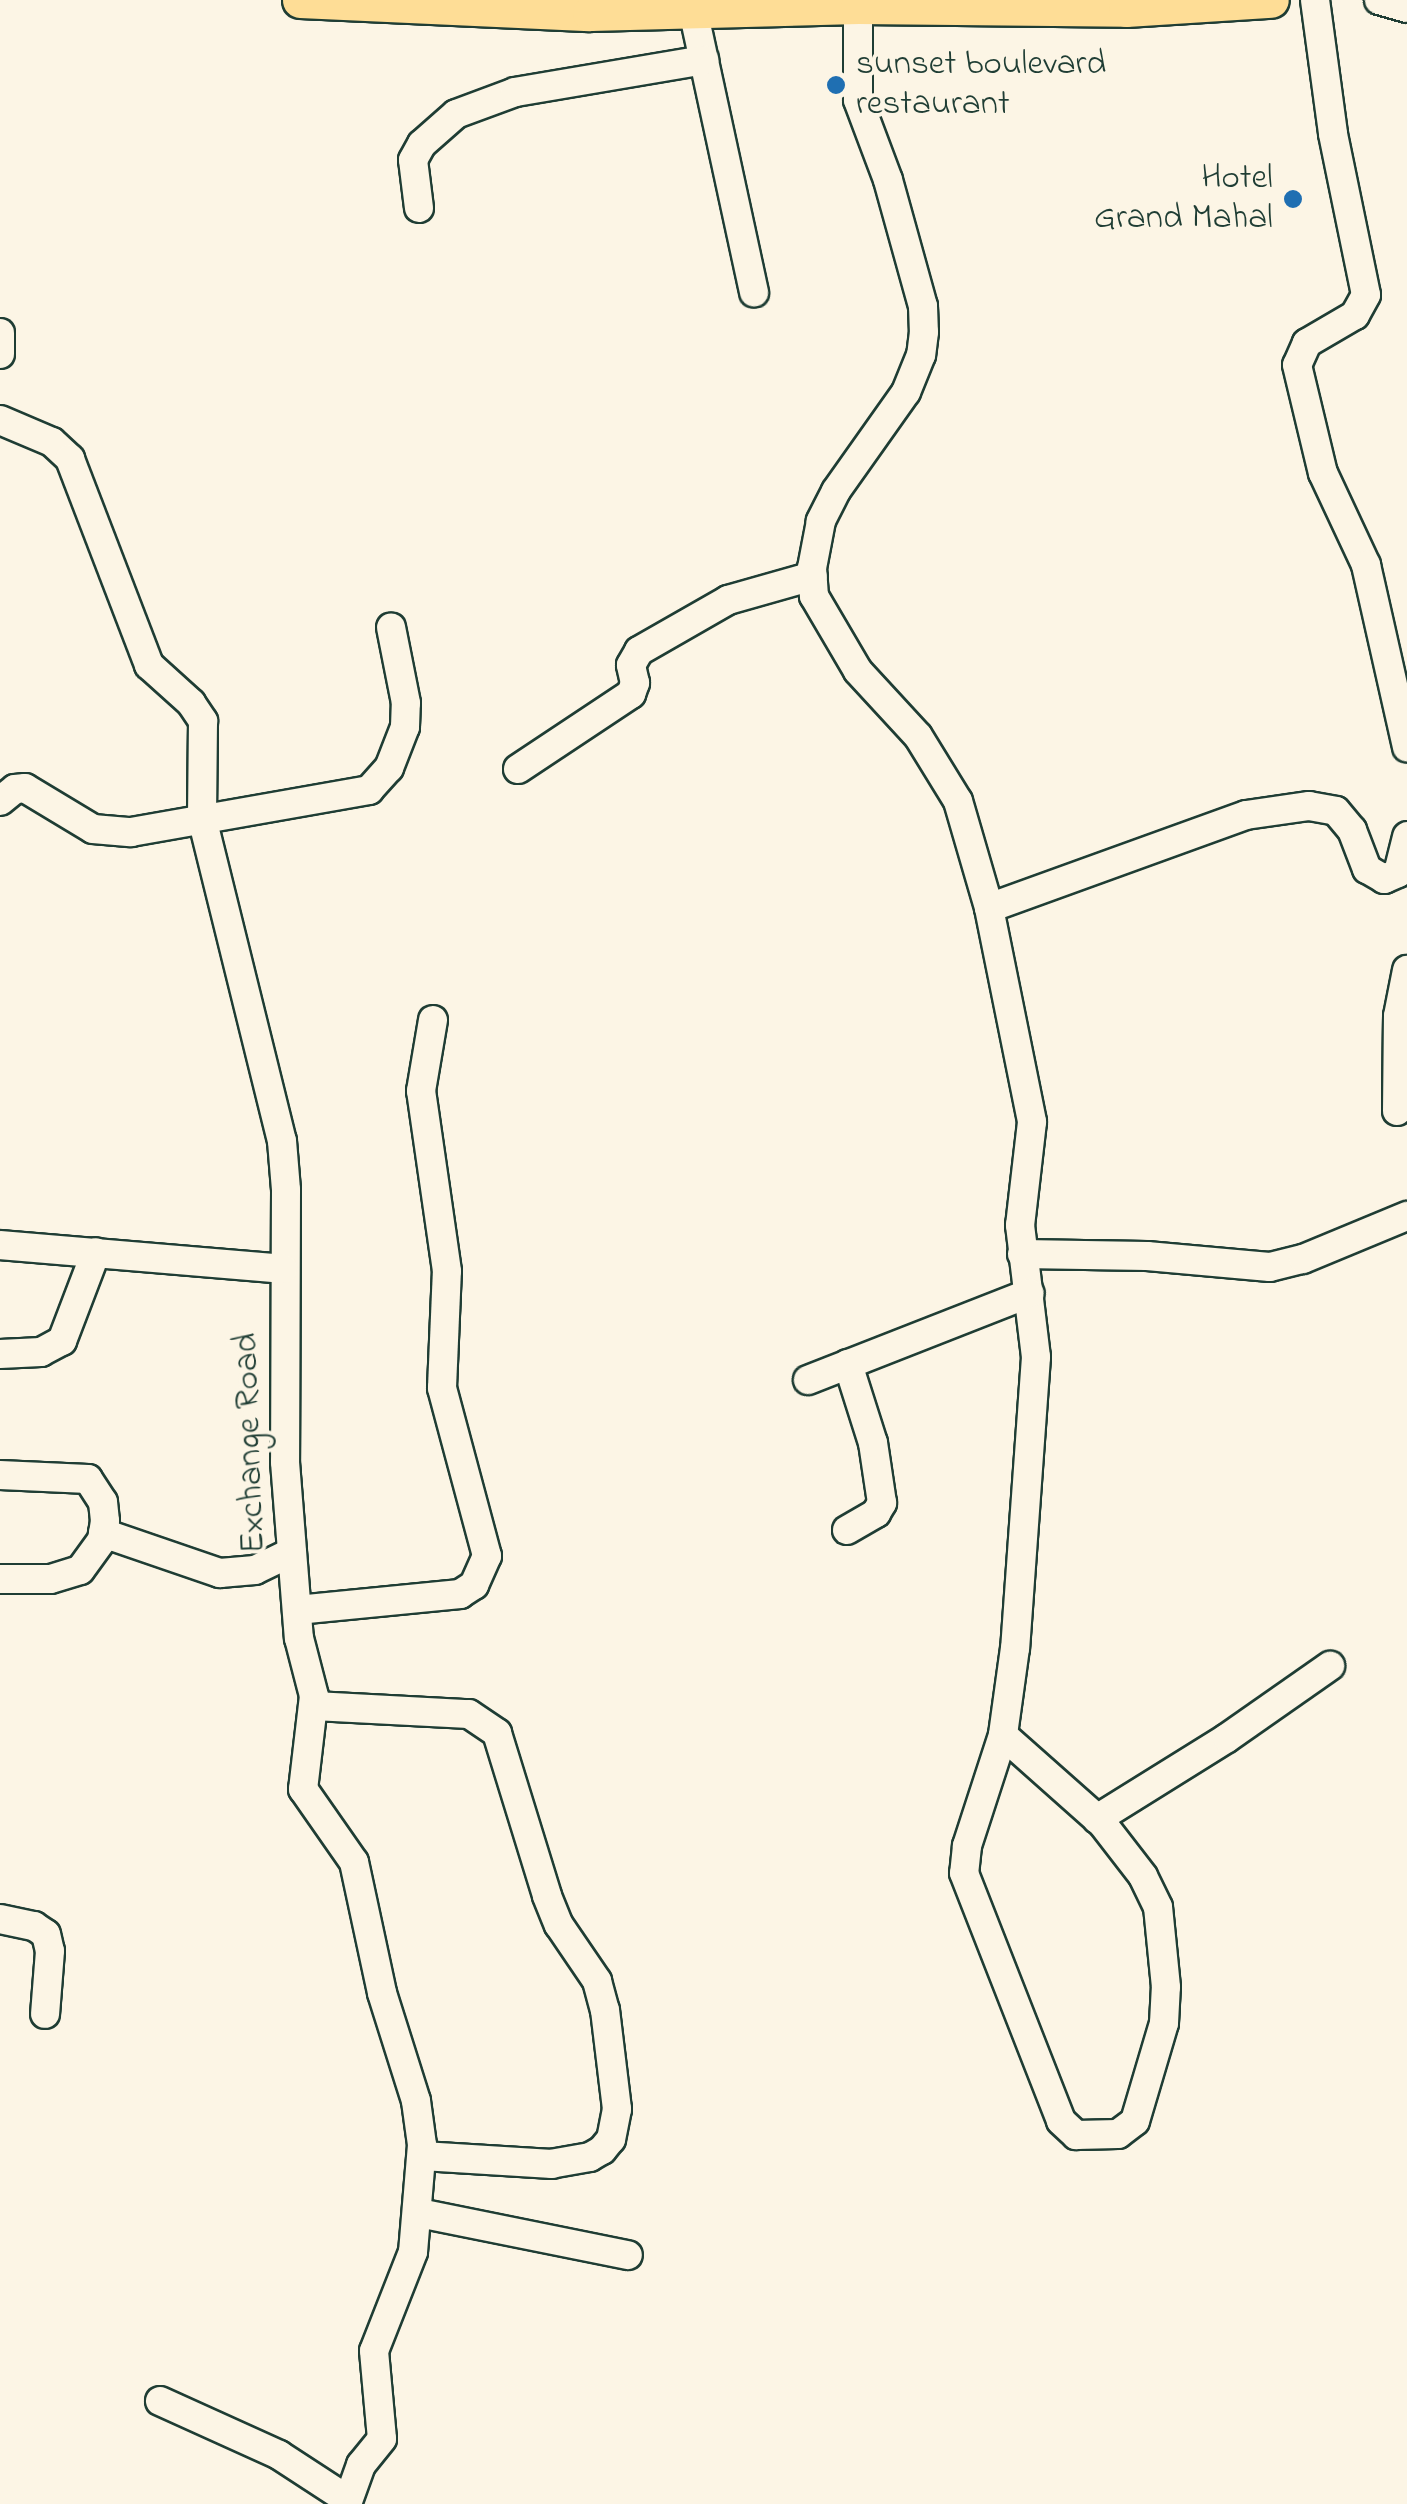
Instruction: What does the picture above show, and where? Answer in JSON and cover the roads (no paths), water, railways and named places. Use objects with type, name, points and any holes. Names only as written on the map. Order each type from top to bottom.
[{"type":"main road","points":[[300,0],[590,13],[858,6],[1126,9],[1271,0]]},
{"type":"street","points":[[1315,0],[1333,134],[1366,295],[1355,315],[1307,342],[1297,365],[1323,472],[1366,565],[1407,746]]},
{"type":"street","points":[[1379,0],[1407,8]]},
{"type":"street","points":[[858,6],[858,100],[888,180],[923,306],[924,332],[906,392],[836,491],[821,521],[813,576],[821,616],[858,671],[918,736],[958,801],[989,908],[1032,1122],[1022,1254],[1030,1293],[1035,1372],[1015,1648],[1004,1735],[966,1846],[964,1873],[1039,2075],[1061,2121],[1080,2136],[1118,2134],[1130,2128],[1158,2049],[1165,2008],[1164,1964],[1152,1890],[1097,1818],[1004,1735]]},
{"type":"street","points":[[693,10],[754,293]]},
{"type":"street","points":[[419,208],[412,160],[422,144],[456,114],[514,92],[704,60]]},
{"type":"street","points":[[0,333],[0,354]]},
{"type":"street","name":"Exchange Road","points":[[0,420],[52,442],[78,473],[130,624],[149,665],[191,703],[203,721],[202,818],[282,1141],[286,1190],[285,1462],[297,1610],[314,1706],[303,1789],[354,1862],[382,1993],[416,2101],[422,2156],[419,2213],[406,2278],[374,2350],[382,2439],[362,2465],[347,2502]]},
{"type":"street","points":[[518,770],[631,694],[635,682],[631,665],[639,651],[728,600],[813,576]]},
{"type":"street","points":[[0,802],[16,789],[25,788],[93,828],[116,832],[360,792],[378,784],[405,727],[406,703],[391,627]]},
{"type":"street","points":[[989,908],[1246,814],[1309,806],[1336,811],[1352,830],[1367,869],[1384,879],[1398,874],[1407,836]]},
{"type":"street","points":[[1397,1110],[1398,1016],[1407,970]]},
{"type":"street","points":[[297,1610],[460,1594],[474,1585],[487,1556],[442,1388],[447,1271],[421,1091],[433,1020]]},
{"type":"street","points":[[1022,1254],[1147,1256],[1270,1266],[1304,1259],[1407,1216]]},
{"type":"street","points":[[0,1245],[284,1269]]},
{"type":"street","points":[[0,1354],[41,1352],[62,1341],[96,1252]]},
{"type":"street","points":[[808,1380],[1030,1293]]},
{"type":"street","points":[[847,1530],[876,1513],[882,1502],[873,1443],[848,1364]]},
{"type":"street","points":[[0,1476],[88,1479],[103,1502],[103,1532],[91,1559],[66,1576],[0,1579]]},
{"type":"street","points":[[103,1532],[220,1573],[255,1570],[292,1552]]},
{"type":"street","points":[[1097,1818],[1227,1738],[1330,1666]]},
{"type":"street","points":[[314,1706],[469,1714],[498,1733],[546,1896],[572,1947],[597,1981],[605,2010],[617,2109],[612,2140],[602,2150],[590,2157],[552,2164],[422,2156]]},
{"type":"street","points":[[0,1919],[34,1926],[46,1934],[50,1952],[45,2014]]},
{"type":"street","points":[[419,2213],[628,2255]]},
{"type":"street","points":[[160,2401],[279,2456],[347,2502]]},
{"type":"place","name":"sunset boulevard restaurant","points":[[836,85]]},
{"type":"place","name":"Hotel Grand Mahal","points":[[1293,199]]}]
